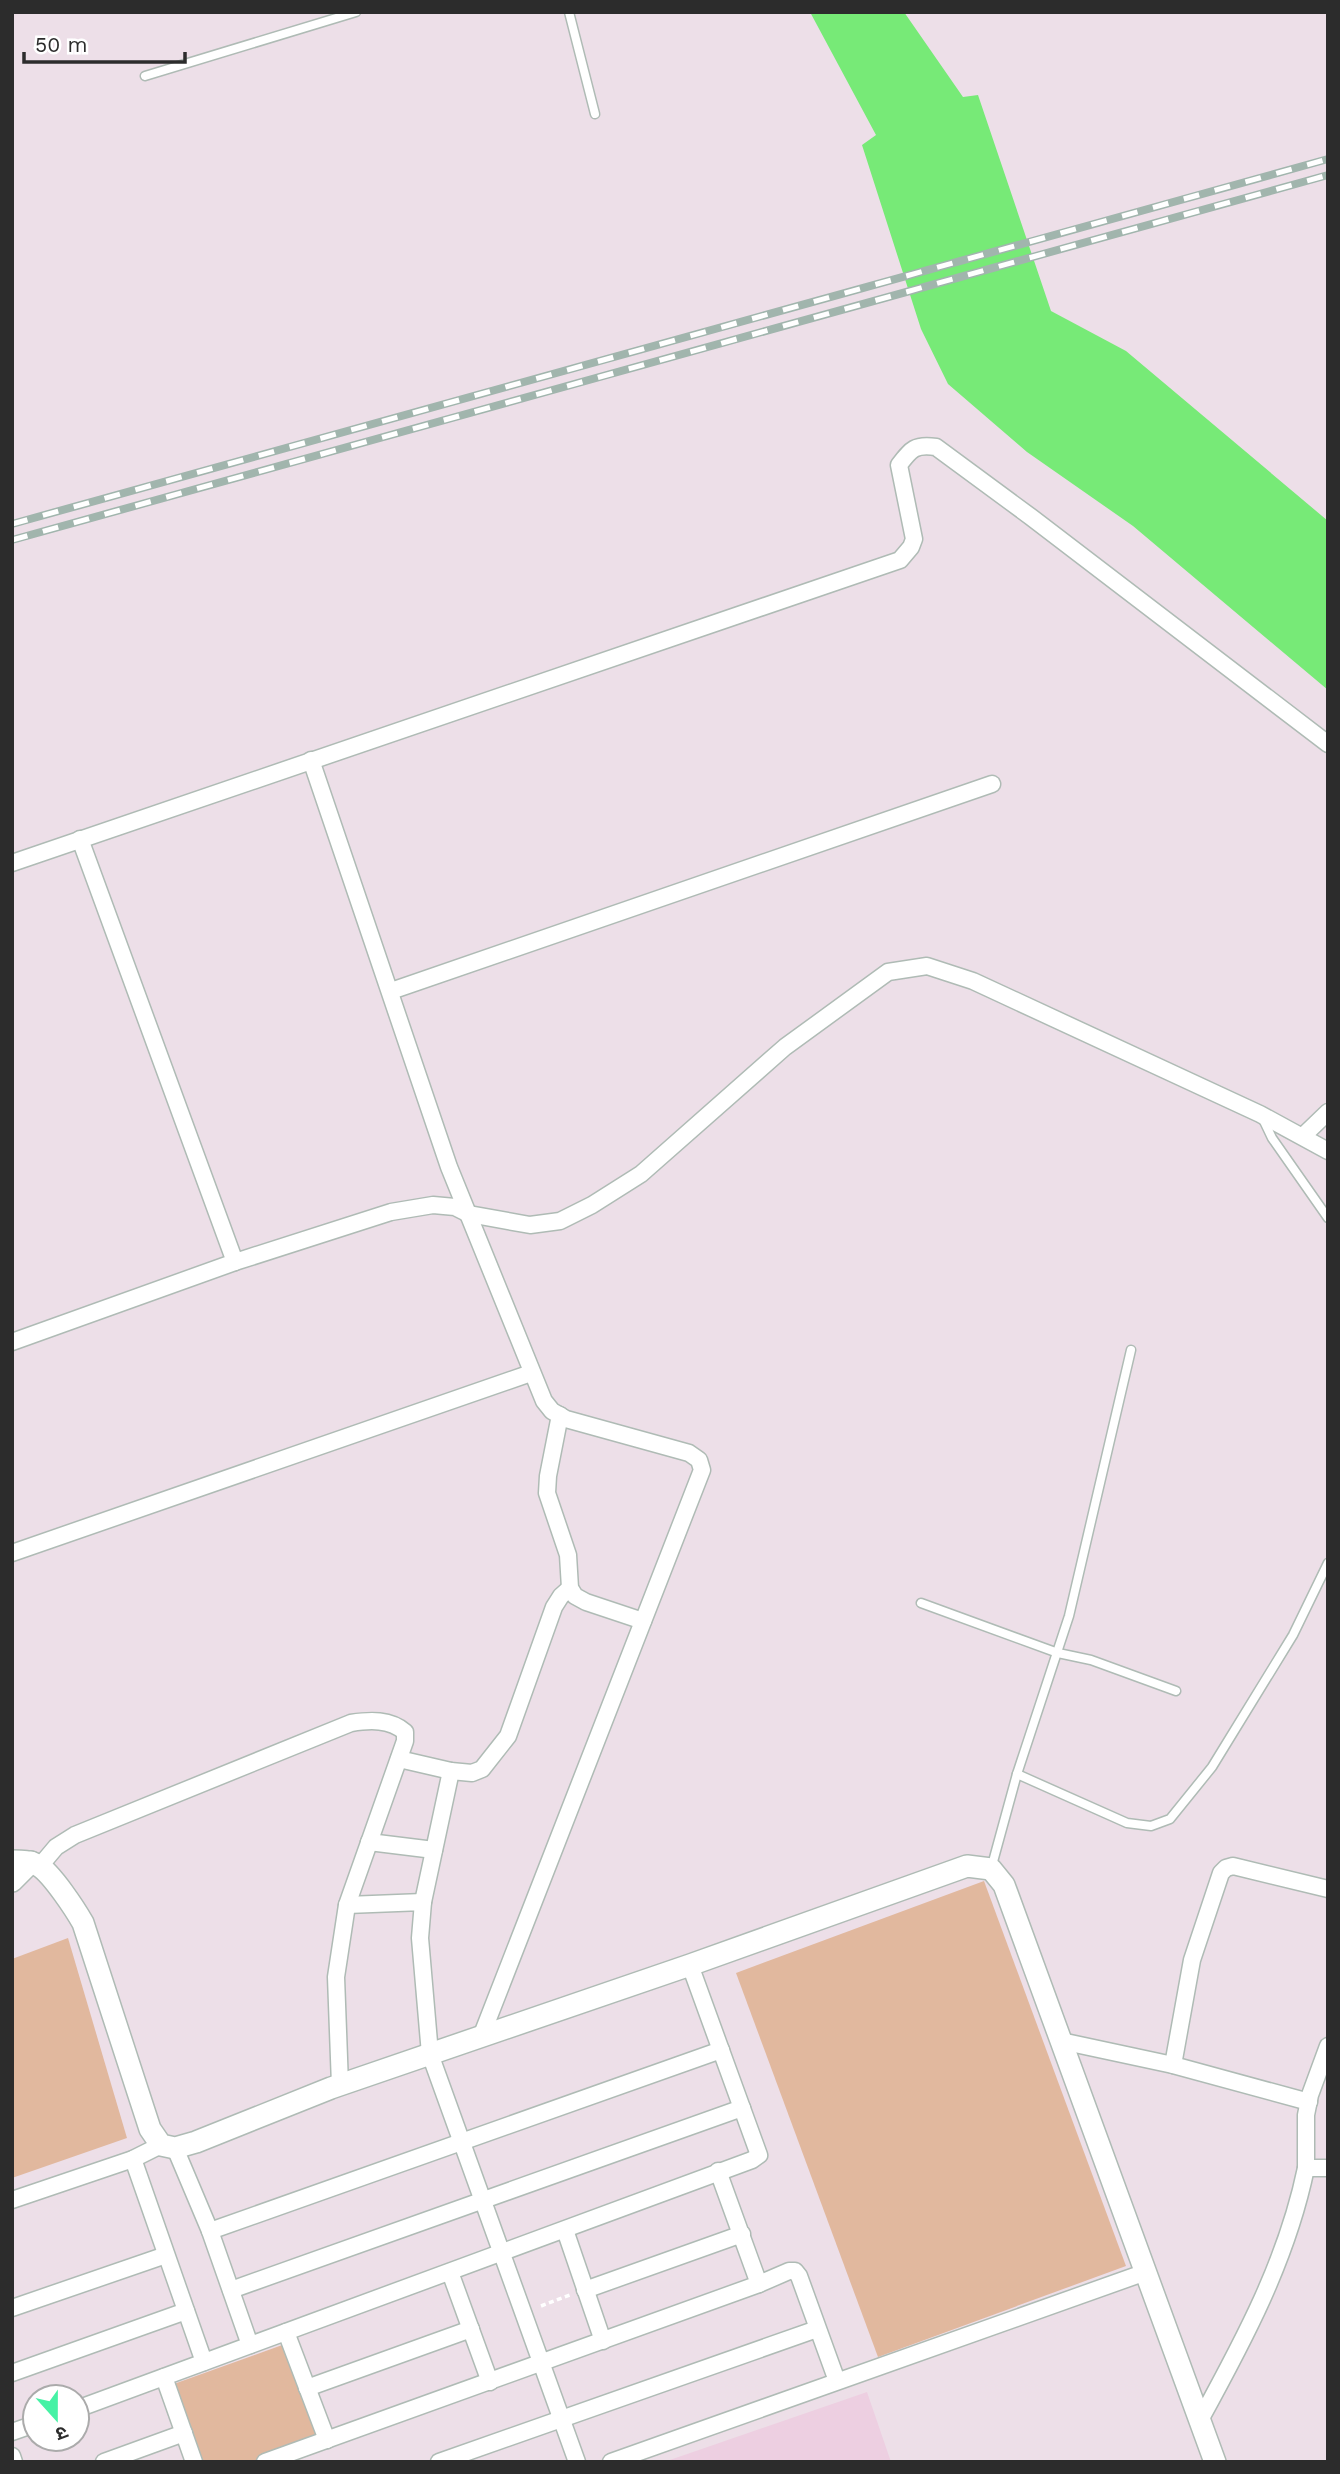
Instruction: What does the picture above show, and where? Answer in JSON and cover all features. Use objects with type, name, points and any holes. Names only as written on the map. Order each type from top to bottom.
[{"type":"street","points":[[12,863],[900,560],[911,547],[914,538],[899,465],[911,450],[924,445],[936,447],[1031,517],[1328,744]]},
{"type":"street","points":[[311,760],[449,1167],[544,1401],[552,1411],[560,1415],[689,1453],[699,1460],[702,1470],[481,2037]]},
{"type":"street","points":[[391,991],[992,784]]},
{"type":"street","points":[[80,839],[235,1262]]},
{"type":"street","points":[[12,1342],[235,1262],[391,1212],[433,1205],[455,1207],[470,1214],[530,1225],[560,1221],[592,1205],[641,1174],[785,1047],[888,972],[927,966],[973,981],[1261,1114],[1328,1151]]},
{"type":"street","points":[[1303,1136],[1328,1112]]},
{"type":"street","points":[[12,1552],[531,1373]]},
{"type":"street","points":[[560,1415],[548,1476],[548,1493],[568,1555],[570,1588],[575,1596],[586,1602],[643,1621]]},
{"type":"street","points":[[399,1759],[451,1771],[472,1773],[482,1769],[508,1736],[554,1607],[570,1588]]},
{"type":"street","points":[[12,1881],[28,1863],[75,1835],[351,1723],[375,1720],[400,1728],[405,1732],[405,1741],[347,1905],[336,1977],[340,2085]]},
{"type":"street","points":[[451,1771],[423,1902],[420,1938],[430,2054],[577,2462]]},
{"type":"street","points":[[369,1842],[434,1850]]},
{"type":"street","points":[[28,1863],[71,1902],[83,1923],[150,2129],[168,2147],[210,2231],[250,2345]]},
{"type":"street","points":[[12,2200],[168,2147],[196,2142],[340,2085],[691,1965],[967,1866],[991,1869],[1004,1885],[1215,2462]]},
{"type":"street","points":[[1173,2065],[1192,1959],[1221,1873],[1233,1866],[1328,1889]]},
{"type":"street","points":[[347,1905],[423,1902]]},
{"type":"street","points":[[91,2404],[565,2230],[752,2160],[759,2155],[691,1965]]},
{"type":"street","points":[[1061,2040],[1173,2065],[1309,2102]]},
{"type":"street","points":[[1199,2422],[1255,2316],[1297,2211],[1306,2168],[1306,2115],[1328,2046]]},
{"type":"street","points":[[210,2231],[721,2050]]},
{"type":"street","points":[[231,2291],[742,2108]]},
{"type":"street","points":[[133,2159],[204,2362]]},
{"type":"street","points":[[1306,2168],[1328,2168]]},
{"type":"street","points":[[718,2171],[760,2284]]},
{"type":"street","points":[[565,2230],[603,2341]]},
{"type":"street","points":[[585,2290],[742,2234]]},
{"type":"street","points":[[12,2308],[166,2255]]},
{"type":"street","points":[[265,2462],[289,2458],[327,2440],[760,2284],[789,2271],[795,2271],[800,2276],[837,2381]]},
{"type":"street","points":[[450,2272],[490,2382]]},
{"type":"street","points":[[611,2462],[1146,2272]]},
{"type":"street","points":[[12,2373],[186,2311]]},
{"type":"street","points":[[307,2388],[471,2329]]},
{"type":"street","points":[[439,2462],[817,2329]]},
{"type":"street","points":[[286,2332],[327,2440]]},
{"type":"street","points":[[163,2377],[194,2462]]},
{"type":"street","points":[[104,2462],[184,2432]]},
{"type":"street","points":[[12,2456],[15,2462]]},
{"type":"lane","points":[[145,76],[356,12]]},
{"type":"lane","points":[[569,12],[595,114]]},
{"type":"lane","points":[[1261,1114],[1272,1138],[1328,1218]]},
{"type":"lane","points":[[991,1869],[1017,1774],[1069,1616],[1131,1350]]},
{"type":"lane","points":[[1017,1774],[1127,1823],[1151,1826],[1170,1819],[1197,1788],[1226,1745],[1293,1635],[1328,1563]]},
{"type":"lane","points":[[921,1603],[1058,1653],[1091,1660],[1176,1690]]},
{"type":"path","points":[[523,2312],[585,2290]]},
{"type":"shaded area","points":[[810,12],[904,12],[963,97],[978,95],[1051,311],[1126,351],[1328,521],[1328,690],[1133,526],[1027,452],[948,384],[921,329],[862,145],[876,135]]},
{"type":"shaded area","points":[[984,1881],[1126,2266],[878,2357],[736,1973]]},
{"type":"shaded area","points":[[68,1938],[127,2138],[12,2178],[12,1959]]},
{"type":"shaded area","points":[[285,2344],[319,2437],[251,2462],[198,2462],[171,2385]]},
{"type":"shaded area","points":[[867,2392],[891,2462],[664,2462]]},
{"type":"railway","points":[[12,524],[1328,159]]},
{"type":"railway","points":[[12,540],[1328,175]]}]
